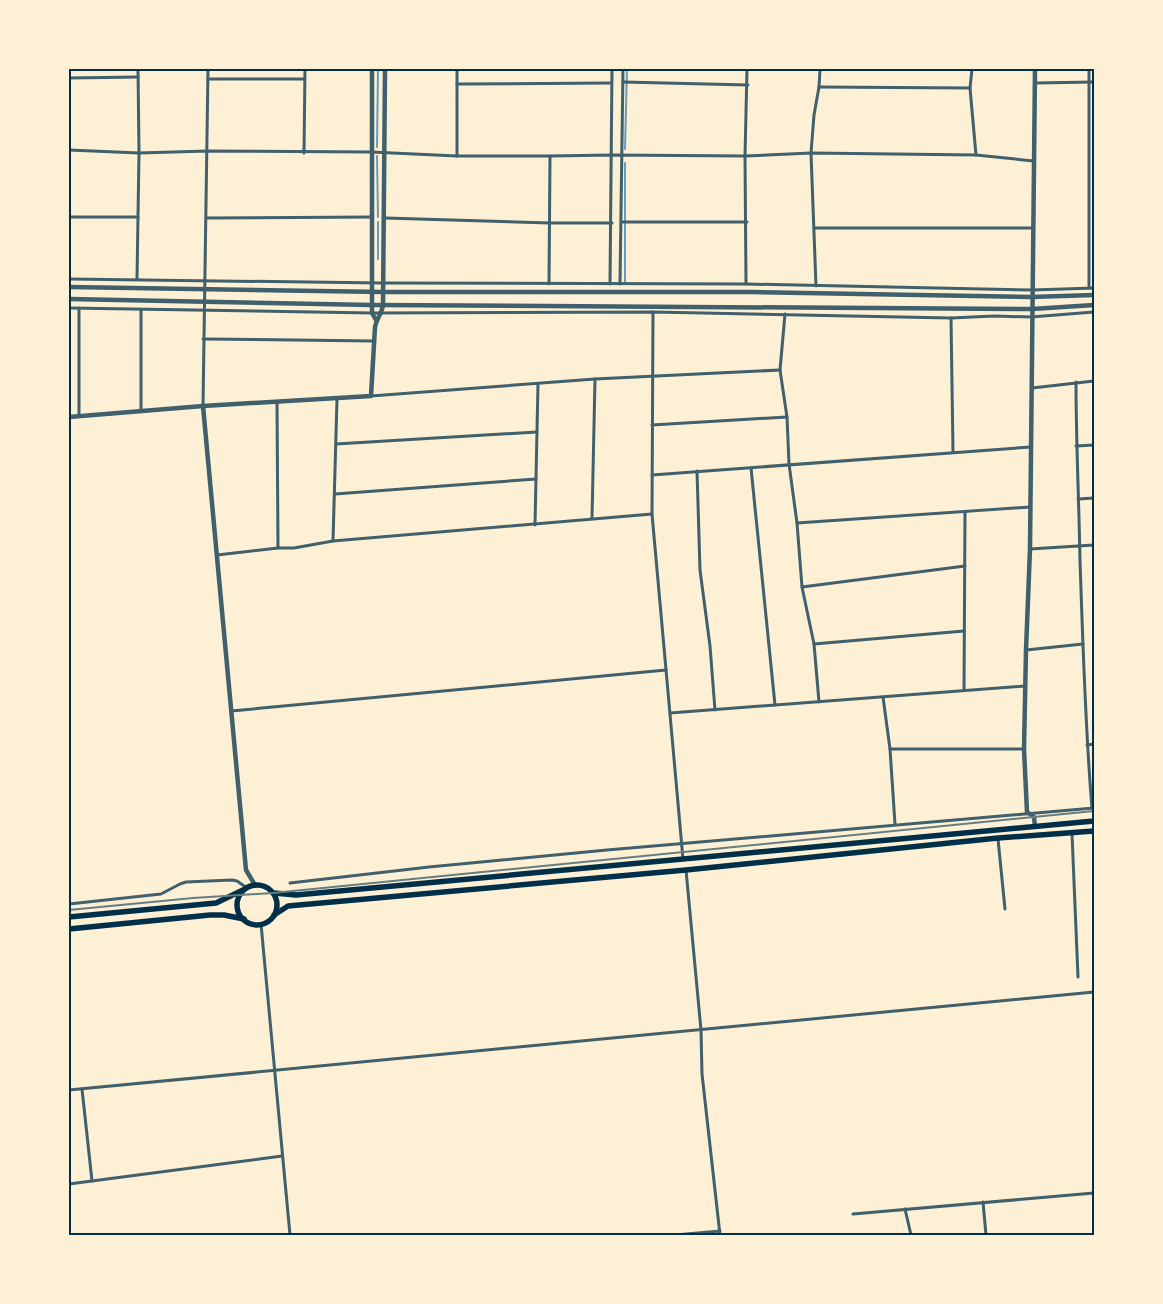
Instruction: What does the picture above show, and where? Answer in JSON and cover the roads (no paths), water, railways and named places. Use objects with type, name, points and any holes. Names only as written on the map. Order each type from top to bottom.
[{"type":"highway","points":[[69,917],[216,903],[255,885],[264,886],[274,893],[296,895],[1094,821]]},
{"type":"highway","points":[[69,928],[210,915],[224,915],[252,924],[261,924],[269,921],[274,915],[288,906],[686,870],[998,838],[1094,831]]},
{"type":"highway","points":[[244,920],[237,906],[238,898],[245,889]]},
{"type":"highway","points":[[274,893],[277,904],[274,915]]},
{"type":"street","points":[[137,279],[138,69]]},
{"type":"street","points":[[208,69],[204,406],[246,870],[255,885]]},
{"type":"street","points":[[304,153],[305,69]]},
{"type":"street","points":[[372,69],[372,313],[376,320]]},
{"type":"street","points":[[371,396],[373,341],[376,320],[382,313],[384,283],[385,69]]},
{"type":"street","points":[[457,69],[457,156]]},
{"type":"street","points":[[610,284],[612,69]]},
{"type":"street","points":[[620,284],[623,69]]},
{"type":"street","points":[[746,284],[745,156],[747,69]]},
{"type":"street","points":[[816,286],[811,153],[820,69]]},
{"type":"street","points":[[972,69],[970,88],[976,155]]},
{"type":"street","points":[[1027,812],[1024,750],[1030,549],[1031,297],[1035,69]]},
{"type":"street","points":[[1088,69],[1089,288]]},
{"type":"street","points":[[69,78],[138,77]]},
{"type":"street","points":[[208,79],[304,78]]},
{"type":"street","points":[[623,82],[748,85]]},
{"type":"street","points":[[1034,83],[1094,82]]},
{"type":"street","points":[[457,84],[611,83]]},
{"type":"street","points":[[819,87],[970,88]]},
{"type":"street","points":[[69,150],[139,153],[208,151],[385,152],[457,156],[745,156],[811,153],[976,155],[1034,160]]},
{"type":"street","points":[[549,284],[550,156]]},
{"type":"street","points":[[69,217],[138,217]]},
{"type":"street","points":[[206,218],[372,217]]},
{"type":"street","points":[[384,218],[612,223]]},
{"type":"street","points":[[622,222],[747,222]]},
{"type":"street","points":[[815,228],[1033,228]]},
{"type":"street","points":[[69,279],[205,282],[746,284],[1032,290],[1094,288]]},
{"type":"street","points":[[69,287],[372,292],[752,292],[1031,297],[1094,295]]},
{"type":"street","points":[[69,299],[372,305],[1032,309],[1094,305]]},
{"type":"street","points":[[69,308],[372,313],[653,312],[951,318],[1031,317],[1094,312]]},
{"type":"street","points":[[79,308],[79,416]]},
{"type":"street","points":[[141,310],[141,411]]},
{"type":"street","points":[[653,312],[652,514],[683,860]]},
{"type":"street","points":[[785,314],[780,370],[787,417],[789,464],[797,524],[802,587],[814,644],[818,702]]},
{"type":"street","points":[[951,318],[953,452]]},
{"type":"street","points":[[204,338],[373,341]]},
{"type":"street","points":[[69,417],[595,379],[780,370]]},
{"type":"street","points":[[592,519],[595,379]]},
{"type":"street","points":[[1032,388],[1094,381]]},
{"type":"street","points":[[290,883],[429,867],[1027,812],[1093,808],[1087,745],[1076,446],[1076,382]]},
{"type":"street","points":[[535,525],[538,384]]},
{"type":"street","points":[[333,541],[337,399]]},
{"type":"street","points":[[277,401],[278,548]]},
{"type":"street","points":[[652,425],[787,417]]},
{"type":"street","points":[[336,444],[537,432]]},
{"type":"street","points":[[1076,446],[1094,445]]},
{"type":"street","points":[[652,475],[953,452],[1031,448]]},
{"type":"street","points":[[751,468],[775,705]]},
{"type":"street","points":[[697,471],[700,570],[710,646],[715,710]]},
{"type":"street","points":[[335,494],[536,479]]},
{"type":"street","points":[[1078,499],[1094,498]]},
{"type":"street","points":[[797,524],[1030,507]]},
{"type":"street","points":[[964,690],[965,512]]},
{"type":"street","points":[[217,555],[294,548],[333,541],[652,514]]},
{"type":"street","points":[[1030,549],[1094,545]]},
{"type":"street","points":[[802,587],[965,566]]},
{"type":"street","points":[[814,644],[964,631]]},
{"type":"street","points":[[1026,650],[1083,644]]},
{"type":"street","points":[[231,711],[666,670]]},
{"type":"street","points":[[670,713],[1025,686]]},
{"type":"street","points":[[883,697],[890,749],[895,824]]},
{"type":"street","points":[[1087,745],[1094,744]]},
{"type":"street","points":[[890,749],[1024,750]]},
{"type":"street","points":[[1027,812],[1034,817],[1035,827]]},
{"type":"street","points":[[1072,834],[1078,976]]},
{"type":"street","points":[[998,838],[1005,909]]},
{"type":"street","points":[[675,1235],[720,1233],[702,1074],[701,1030],[686,870]]},
{"type":"street","points":[[69,904],[161,894],[186,882],[232,880],[237,881],[245,889]]},
{"type":"street","points":[[261,924],[290,1235]]},
{"type":"street","points":[[69,1090],[1094,992]]},
{"type":"street","points":[[82,1089],[92,1181]]},
{"type":"street","points":[[69,1184],[282,1156]]},
{"type":"street","points":[[853,1214],[1094,1192]]},
{"type":"street","points":[[983,1202],[986,1235]]},
{"type":"street","points":[[905,1209],[911,1235]]},
{"type":"waterway","points":[[377,147],[378,69]]},
{"type":"waterway","points":[[625,149],[627,69]]},
{"type":"waterway","points":[[377,156],[378,217]]},
{"type":"waterway","points":[[625,163],[625,283]]},
{"type":"waterway","points":[[378,222],[378,259]]},
{"type":"railway","points":[[69,910],[193,898],[273,893],[1094,811]]}]
